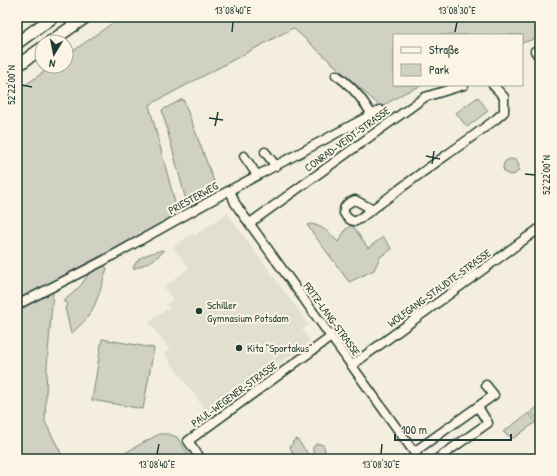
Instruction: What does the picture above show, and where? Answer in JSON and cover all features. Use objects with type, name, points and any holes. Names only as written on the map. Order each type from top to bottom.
[{"type":"highway","points":[[17,43],[53,17]]},
{"type":"highway","points":[[62,34],[86,17]]},
{"type":"highway","points":[[17,66],[34,54]]},
{"type":"street","points":[[535,51],[540,58]]},
{"type":"street","points":[[336,76],[349,86],[372,115]]},
{"type":"street","name":"CONRAD-VEIDT-STRASSE","points":[[250,223],[425,97],[461,86]]},
{"type":"street","points":[[374,208],[504,112],[504,97],[494,86]]},
{"type":"street","name":"PRIESTERWEG","points":[[17,305],[99,263],[257,175],[380,110]]},
{"type":"street","points":[[265,152],[276,166]]},
{"type":"street","points":[[244,156],[257,175]]},
{"type":"street","name":"FRITZ-LANG-STRASSE","points":[[230,190],[235,203],[419,459]]},
{"type":"street","name":"WOLFGANG-STAUDTE-STRASSE","points":[[352,365],[540,228]]},
{"type":"street","name":"PAUL-WEGENER-STRASSE","points":[[201,459],[188,441],[331,337]]},
{"type":"street","points":[[414,452],[494,396],[486,385]]},
{"type":"street","points":[[437,459],[488,423],[478,407]]},
{"type":"shaded area","points":[[227,213],[309,325],[302,329],[310,341],[208,413],[164,354],[170,350],[149,322],[169,308],[166,304],[173,300],[164,287],[189,268],[173,247],[193,233],[194,236]]},
{"type":"green space","points":[[121,17],[540,17],[540,37],[523,43],[523,34],[393,34],[393,86],[421,86],[406,92],[381,107],[293,28],[149,105],[178,214],[17,301],[17,91],[41,74],[74,74],[74,50]]},
{"type":"green space","points":[[478,97],[488,111],[467,127],[456,113]]},
{"type":"green space","points":[[183,99],[218,192],[188,208],[162,110]]},
{"type":"green space","points":[[511,159],[517,161],[519,167],[517,173],[511,175],[505,173],[503,167],[505,161]]},
{"type":"green space","points":[[311,224],[326,230],[338,242],[346,229],[352,225],[368,248],[383,237],[392,249],[380,257],[374,270],[349,282],[307,225]]},
{"type":"green space","points":[[163,250],[163,252],[152,260],[133,269],[137,261],[141,258]]},
{"type":"green space","points":[[104,266],[107,268],[94,307],[87,318],[71,334],[65,307],[68,304],[63,301],[81,285],[90,272]]},
{"type":"green space","points":[[53,291],[47,366],[45,422],[64,459],[17,459],[17,311]]},
{"type":"green space","points":[[102,339],[154,348],[143,409],[92,400]]},
{"type":"green space","points":[[540,405],[540,423],[531,412]]},
{"type":"green space","points":[[529,413],[536,422],[514,438],[503,432]]},
{"type":"green space","points":[[159,434],[168,434],[177,437],[191,459],[114,459]]},
{"type":"green space","points":[[297,439],[312,459],[297,459],[295,457],[290,447],[293,443],[292,442]]},
{"type":"green space","points":[[316,444],[321,444],[324,446],[325,457],[321,459],[313,452],[313,447]]},
{"type":"place","name":"Schiller Gymnasium Potsdam","points":[[199,311]]},
{"type":"place","name":"Kita \"Sportakus\"","points":[[239,348]]}]
